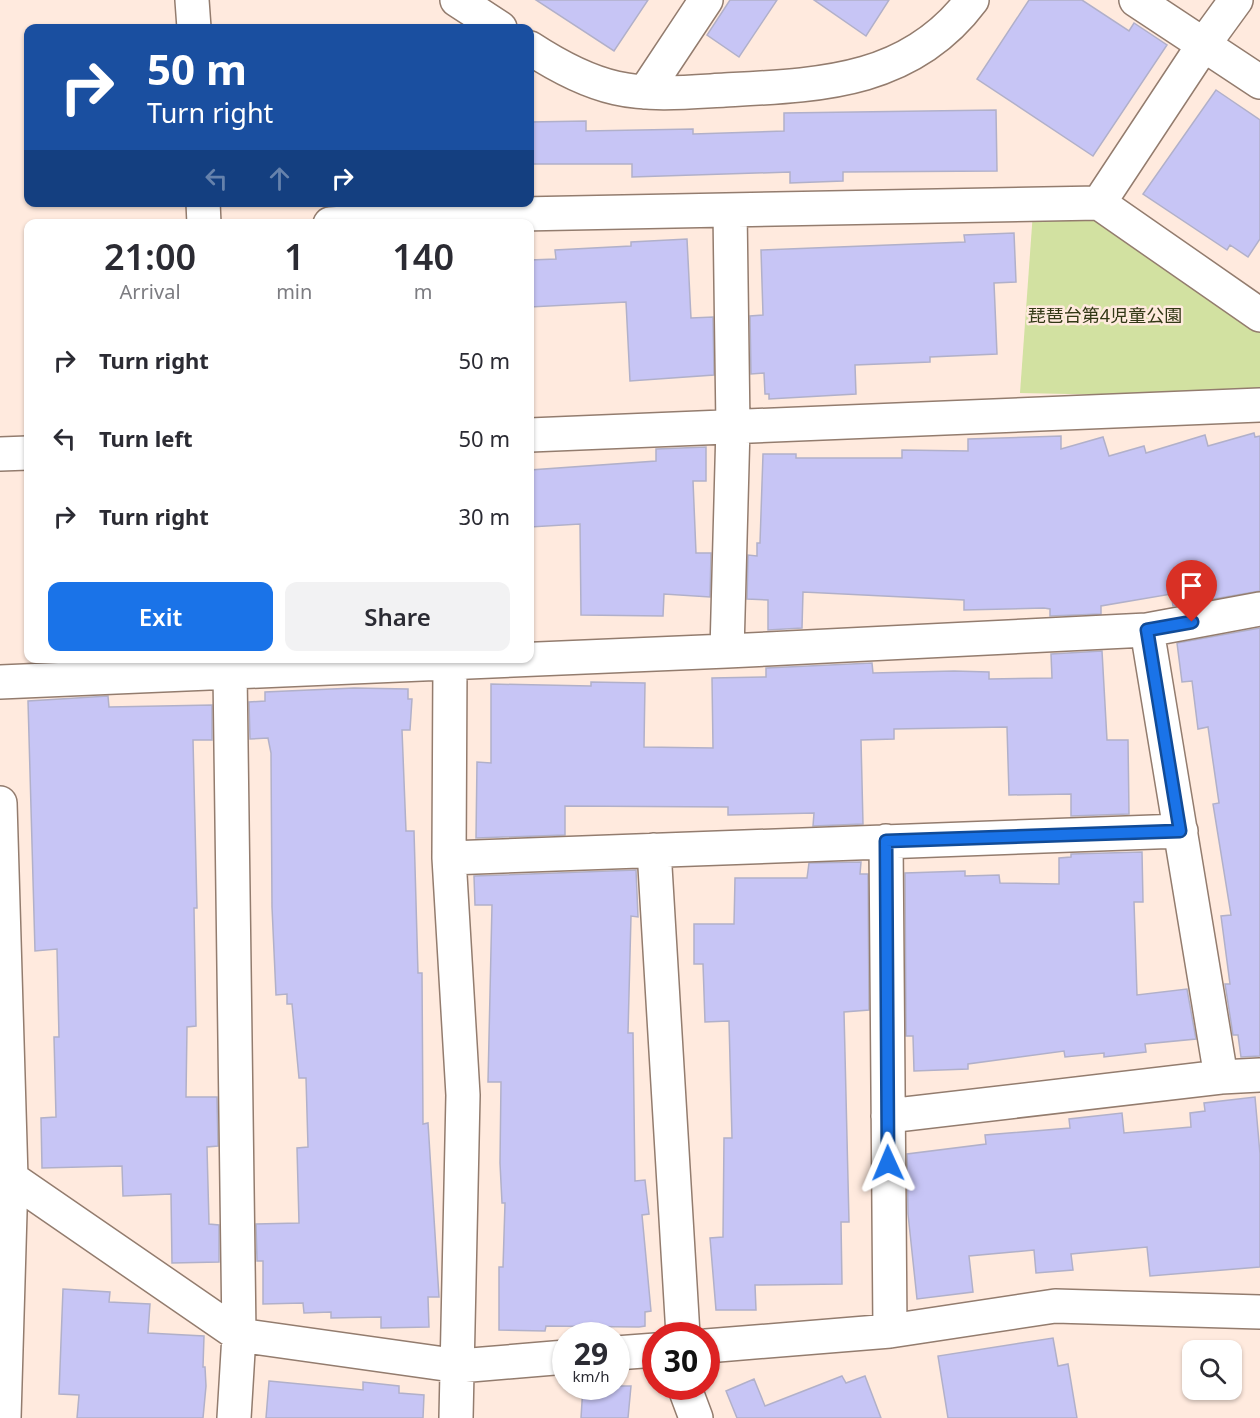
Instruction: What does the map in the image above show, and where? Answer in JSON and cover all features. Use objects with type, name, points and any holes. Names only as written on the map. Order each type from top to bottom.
[{"type":"street","points":[[192,0],[194,24]]},
{"type":"street","points":[[449,0],[451,24]]},
{"type":"street","points":[[457,0],[494,24]]},
{"type":"street","points":[[645,92],[706,0]]},
{"type":"street","points":[[534,50],[578,75],[616,88],[645,92],[792,86],[858,77],[903,59],[946,31],[972,0]]},
{"type":"street","points":[[1136,0],[1260,82]]},
{"type":"street","points":[[1099,203],[1204,44],[1236,0]]},
{"type":"street","points":[[374,219],[463,209],[730,210],[1099,203],[1260,315]]},
{"type":"street","points":[[727,651],[733,427],[730,210]]},
{"type":"street","points":[[534,435],[1260,405]]},
{"type":"street","points":[[0,454],[24,453]]},
{"type":"street","points":[[534,659],[1147,630],[1260,609]]},
{"type":"street","points":[[1147,630],[1221,1077]]},
{"type":"street","points":[[0,682],[450,663],[449,858],[464,1095],[456,1418]]},
{"type":"street","points":[[230,672],[239,1335],[234,1418]]},
{"type":"street","points":[[0,803],[5,1176],[4,1418]]},
{"type":"street","points":[[449,858],[1180,831]]},
{"type":"street","points":[[886,841],[891,1331]]},
{"type":"street","points":[[654,850],[682,1322]]},
{"type":"street","points":[[888,1116],[1221,1077],[1260,1075]]},
{"type":"street","points":[[5,1176],[239,1335],[459,1366],[552,1358]]},
{"type":"street","points":[[720,1345],[891,1331],[1055,1306],[1260,1312]]},
{"type":"street","points":[[689,1400],[696,1418]]},
{"type":"green space","name":"琵琶台第4児童公園","points":[[1093,211],[1260,325],[1260,398],[1020,393],[1033,212]]},
{"type":"building","points":[[536,0],[648,0],[614,51]]},
{"type":"building","points":[[730,0],[777,0],[739,57],[707,35]]},
{"type":"building","points":[[814,0],[889,0],[866,36]]},
{"type":"building","points":[[1029,0],[1082,0],[1129,31],[1134,23],[1167,45],[1093,156],[977,79]]},
{"type":"building","points":[[1216,90],[1260,120],[1260,239],[1248,257],[1230,245],[1227,250],[1143,194]]},
{"type":"building","points":[[996,110],[997,171],[843,172],[843,181],[790,183],[790,172],[632,177],[632,164],[534,164],[534,122],[586,121],[586,131],[693,129],[693,134],[784,131],[784,113]]},
{"type":"building","points":[[1014,233],[1016,282],[994,283],[997,354],[930,357],[930,362],[855,365],[856,394],[769,399],[769,394],[765,394],[764,373],[751,374],[750,316],[763,315],[761,250],[965,242],[964,235]]},
{"type":"building","points":[[687,239],[691,318],[713,317],[714,375],[630,381],[626,302],[534,307],[534,260],[556,259],[555,250],[631,246],[631,242]]},
{"type":"building","points":[[1254,433],[1255,437],[1260,436],[1260,591],[1173,606],[1171,594],[1101,606],[1101,614],[1050,616],[1050,609],[1044,608],[964,610],[964,600],[803,592],[802,628],[768,630],[768,600],[747,599],[748,555],[757,556],[757,543],[760,543],[763,454],[796,454],[796,458],[902,458],[902,450],[968,451],[968,439],[1061,436],[1061,449],[1103,437],[1109,456],[1144,446],[1146,453],[1205,435],[1208,446]]},
{"type":"building","points":[[706,447],[706,481],[693,481],[696,553],[711,553],[710,597],[664,594],[663,616],[581,615],[580,524],[534,527],[534,470],[656,461],[656,449]]},
{"type":"building","points":[[1260,628],[1260,1056],[1241,1057],[1238,1035],[1233,1035],[1225,984],[1230,984],[1221,916],[1231,915],[1213,804],[1219,803],[1208,727],[1198,729],[1192,681],[1182,682],[1177,643]]},
{"type":"building","points":[[1102,651],[1107,740],[1128,740],[1129,814],[1071,816],[1071,794],[1009,795],[1007,727],[894,729],[894,739],[861,740],[863,824],[813,826],[814,813],[728,815],[728,807],[565,806],[565,835],[476,838],[477,762],[491,763],[491,684],[591,686],[591,682],[645,683],[644,747],[713,748],[712,678],[766,677],[766,668],[872,663],[873,673],[954,671],[989,672],[989,679],[1052,678],[1051,654]]},
{"type":"building","points":[[354,688],[408,689],[408,699],[412,699],[410,730],[402,730],[406,831],[414,831],[418,973],[422,973],[423,1124],[428,1123],[439,1297],[428,1297],[429,1327],[381,1328],[381,1317],[331,1318],[331,1312],[304,1313],[303,1303],[263,1304],[263,1261],[257,1261],[256,1224],[299,1223],[297,1148],[308,1147],[306,1078],[299,1078],[292,1004],[287,1004],[287,994],[276,995],[272,907],[271,753],[268,738],[250,739],[249,702],[265,701],[265,692]]},
{"type":"building","points":[[108,696],[109,707],[212,705],[212,740],[193,740],[197,908],[194,908],[196,1026],[187,1027],[186,1097],[217,1097],[218,1146],[207,1147],[209,1224],[219,1225],[219,1262],[172,1263],[171,1194],[123,1196],[122,1166],[42,1168],[41,1118],[56,1117],[54,1037],[59,1037],[57,949],[35,951],[28,701]]},
{"type":"building","points":[[1142,852],[1143,902],[1134,902],[1137,995],[1187,989],[1196,1039],[1145,1044],[1146,1052],[1104,1057],[1104,1053],[1065,1057],[1064,1051],[968,1064],[968,1069],[914,1071],[913,1036],[906,1036],[905,873],[965,871],[965,876],[999,875],[1000,883],[1059,884],[1059,858],[1071,857],[1071,854]]},
{"type":"building","points":[[861,862],[860,874],[868,874],[869,1010],[844,1012],[849,1222],[841,1222],[842,1284],[755,1285],[756,1310],[716,1310],[710,1238],[723,1237],[724,1138],[732,1138],[729,1021],[705,1022],[703,964],[694,964],[694,924],[734,924],[735,878],[807,878],[809,863]]},
{"type":"building","points":[[636,870],[638,917],[631,916],[628,1033],[633,1033],[635,1181],[645,1180],[649,1214],[642,1215],[651,1311],[645,1312],[645,1322],[642,1322],[642,1326],[630,1327],[630,1322],[552,1322],[552,1326],[546,1326],[545,1331],[499,1330],[499,1267],[503,1267],[505,1203],[502,1203],[500,1163],[501,1082],[488,1082],[492,905],[475,905],[474,876]]},
{"type":"building","points":[[1255,1097],[1260,1154],[1260,1267],[1150,1276],[1147,1247],[1071,1254],[1073,1270],[1036,1273],[1034,1250],[969,1256],[973,1292],[917,1299],[908,1214],[907,1154],[986,1144],[985,1135],[1070,1128],[1069,1119],[1122,1113],[1124,1133],[1191,1127],[1190,1113],[1205,1111],[1204,1103]]},
{"type":"building","points":[[63,1289],[110,1292],[109,1302],[150,1304],[148,1333],[204,1336],[203,1367],[205,1367],[206,1386],[203,1418],[77,1418],[79,1395],[59,1394]]},
{"type":"building","points":[[1053,1338],[1058,1366],[1068,1364],[1077,1418],[948,1418],[938,1356]]},
{"type":"building","points":[[842,1376],[846,1383],[865,1376],[881,1418],[737,1418],[726,1391],[754,1379],[765,1406]]},
{"type":"building","points":[[269,1381],[363,1390],[363,1382],[399,1386],[399,1393],[424,1395],[423,1418],[266,1418]]},
{"type":"building","points":[[582,1400],[630,1400],[628,1418],[581,1418]]},
{"type":"route","points":[[888,1163],[886,841],[1180,831],[1147,630],[1192,622]]}]
